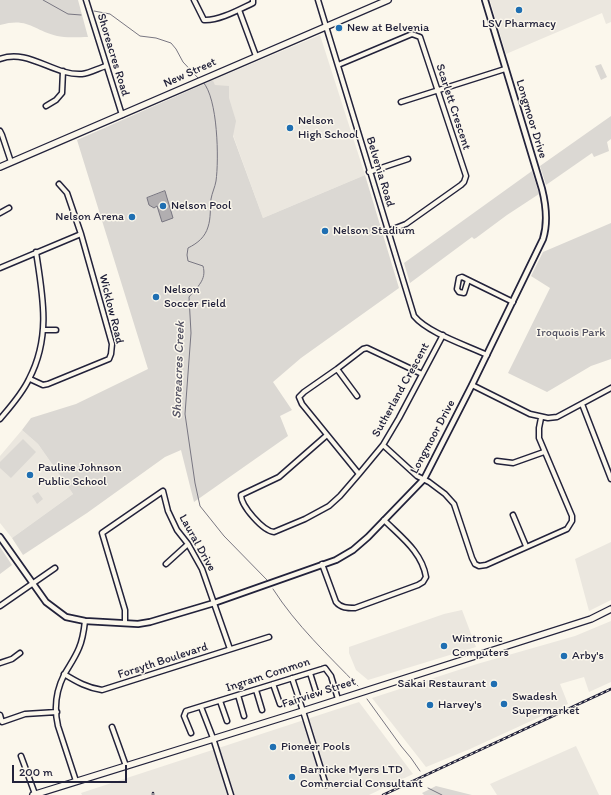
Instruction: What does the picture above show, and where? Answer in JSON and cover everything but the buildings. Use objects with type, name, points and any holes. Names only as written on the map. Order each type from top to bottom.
[{"type":"main road","name":"New Street","points":[[0,167],[388,0]]},
{"type":"main road","name":"Fairview Street","points":[[34,795],[587,620],[611,609]]},
{"type":"street","name":"Shoreacres Road","points":[[86,0],[122,115]]},
{"type":"street","points":[[194,0],[204,20],[210,20],[239,10],[253,3],[253,0]]},
{"type":"street","name":"Belvenia Road","points":[[318,0],[414,316],[420,323],[442,335],[486,355]]},
{"type":"street","name":"Longmoor Drive","points":[[0,537],[32,584],[53,609],[66,617],[85,621],[126,622],[138,624],[150,622],[214,603],[336,560],[353,550],[424,479],[513,302],[546,230],[546,214],[542,189],[485,0]]},
{"type":"street","points":[[239,10],[256,56]]},
{"type":"street","name":"Scarlett Crescent","points":[[338,65],[412,34],[416,34],[420,37],[466,176],[464,182],[406,224],[388,231]]},
{"type":"street","points":[[0,59],[14,56],[63,71],[83,74],[106,66]]},
{"type":"street","points":[[401,102],[505,69]]},
{"type":"street","points":[[46,106],[56,100],[62,93],[63,71]]},
{"type":"street","points":[[0,131],[11,162]]},
{"type":"street","points":[[369,172],[408,159]]},
{"type":"street","name":"Wicklow Road","points":[[30,379],[43,385],[48,384],[109,359],[111,354],[112,344],[81,234],[68,193],[59,184]]},
{"type":"street","points":[[0,213],[9,208]]},
{"type":"street","points":[[0,268],[81,234]]},
{"type":"street","points":[[0,419],[16,400],[30,379],[38,356],[44,330],[44,312],[36,252]]},
{"type":"street","points":[[468,280],[513,302]]},
{"type":"street","points":[[44,330],[56,330]]},
{"type":"street","name":"Sutherland Crescent","points":[[327,435],[279,477],[241,496],[241,501],[260,525],[269,532],[274,532],[305,519],[329,506],[340,496],[383,445],[399,418],[442,335]]},
{"type":"street","points":[[359,474],[302,404],[299,397],[363,349],[367,348],[422,374]]},
{"type":"street","points":[[338,369],[357,396]]},
{"type":"street","points":[[472,385],[541,418],[558,416],[611,388]]},
{"type":"street","points":[[582,404],[611,479]]},
{"type":"street","points":[[383,445],[417,476],[424,479],[445,494],[454,504],[472,558],[479,566],[486,565],[567,528],[572,521],[572,516],[539,438],[541,418]]},
{"type":"street","points":[[497,461],[513,463],[544,452]]},
{"type":"street","name":"Laural Drive","points":[[126,622],[125,610],[102,533],[163,491],[168,511],[177,530],[188,544],[202,569],[230,649]]},
{"type":"street","points":[[513,515],[526,546]]},
{"type":"street","points":[[322,564],[336,602],[340,606],[346,608],[355,608],[418,586],[426,577],[425,570],[411,546],[384,520]]},
{"type":"street","points":[[166,564],[188,544]]},
{"type":"street","points":[[0,606],[54,568]]},
{"type":"street","points":[[76,781],[58,726],[56,717],[56,700],[59,685],[80,646],[85,621]]},
{"type":"street","name":"Forsyth Boulevard","points":[[64,674],[80,684],[90,688],[102,690],[269,637]]},
{"type":"street","points":[[0,663],[12,659],[20,653]]},
{"type":"street","name":"Ingram Common","points":[[191,733],[184,716],[186,711],[325,668],[328,671],[338,699]]},
{"type":"street","points":[[310,673],[316,692]]},
{"type":"street","points":[[292,678],[326,785]]},
{"type":"street","points":[[273,684],[280,704]]},
{"type":"street","points":[[256,690],[262,710]]},
{"type":"street","points":[[238,695],[244,716]]},
{"type":"street","points":[[220,701],[227,721]]},
{"type":"street","points":[[201,707],[213,738],[231,795]]},
{"type":"street","points":[[0,715],[2,722],[26,714],[57,712]]},
{"type":"street","points":[[112,727],[126,766]]},
{"type":"street","points":[[21,756],[34,795]]},
{"type":"shaded area","points":[[490,0],[611,0],[611,22],[606,24],[602,13],[506,54]]},
{"type":"shaded area","name":"Nelson High School","points":[[320,35],[365,175],[263,218],[213,80]]},
{"type":"shaded area","name":"Nelson Pool","points":[[165,191],[173,218],[162,222],[157,206],[154,208],[149,205],[147,198]]},
{"type":"shaded area","name":"Pauline Johnson Public School","points":[[22,430],[38,444],[73,494],[12,538],[0,523],[0,456]]},
{"type":"shaded area","points":[[611,542],[611,600],[589,611],[575,559]]},
{"type":"shaded area","points":[[462,610],[476,647],[368,680],[356,670],[349,653],[349,647],[444,614]]},
{"type":"shaded area","points":[[611,621],[611,682],[589,692],[584,677],[560,684],[568,704],[470,749],[426,767],[372,698],[477,664],[575,636]]},
{"type":"shaded area","points":[[359,702],[413,774],[369,795],[82,795],[81,793]]},
{"type":"shaded area","points":[[576,746],[599,795],[497,795],[490,784]]},
{"type":"green space","points":[[0,0],[78,0],[88,37],[57,36],[30,25],[17,22],[0,25]]},
{"type":"green space","points":[[601,64],[607,77],[601,80],[595,66]]},
{"type":"green space","points":[[213,80],[215,85],[229,86],[229,98],[236,121],[233,136],[263,218],[365,175],[399,288],[301,358],[273,382],[292,410],[280,416],[288,436],[194,502],[181,450],[165,457],[87,513],[23,555],[12,538],[73,494],[38,444],[22,430],[31,418],[76,404],[148,369],[77,140]]},
{"type":"green space","points":[[611,116],[611,139],[607,142],[609,151],[594,157],[592,153],[546,185],[540,166]]},
{"type":"green space","points":[[532,171],[539,194],[476,238],[474,239],[472,237],[410,283],[404,263]]},
{"type":"green space","name":"Iroquois Park","points":[[611,223],[611,359],[591,366],[547,392],[508,373],[550,288],[531,276],[543,252]]},
{"type":"green space","points":[[23,439],[36,452],[11,478],[0,468],[0,462]]},
{"type":"green space","points":[[38,492],[43,499],[37,504],[32,496]]},
{"type":"green space","points":[[0,547],[12,565],[0,574]]},
{"type":"green space","points":[[436,786],[472,795],[424,795],[422,793]]},
{"type":"waterway","name":"Shoreacres Creek","points":[[43,0],[68,14],[81,15]]},
{"type":"waterway","name":"Shoreacres Creek","points":[[94,11],[110,14],[140,36],[156,38],[171,43],[183,62],[199,79]]},
{"type":"waterway","name":"Shoreacres Creek","points":[[203,82],[212,101],[216,130],[217,171],[216,183],[211,199],[208,227],[201,239],[188,248],[187,255],[188,261],[203,266],[204,275],[200,283],[189,297],[191,333],[185,414],[195,483],[200,506],[224,536],[267,580]]},
{"type":"waterway","name":"Shoreacres Creek","points":[[273,589],[302,627],[358,686]]},
{"type":"waterway","name":"Shoreacres Creek","points":[[367,699],[420,771]]},
{"type":"waterway","name":"Shoreacres Creek","points":[[428,788],[442,795]]},
{"type":"railway","points":[[383,795],[611,689]]},
{"type":"place","name":"LSV Pharmacy","points":[[519,10]]},
{"type":"place","name":"New at Belvenia","points":[[339,28]]},
{"type":"place","name":"Nelson High School","points":[[290,128]]},
{"type":"place","name":"Nelson Pool","points":[[163,206]]},
{"type":"place","name":"Nelson Arena","points":[[132,217]]},
{"type":"place","name":"Nelson Stadium","points":[[325,231]]},
{"type":"place","name":"Nelson Soccer Field","points":[[156,297]]},
{"type":"place","name":"Pauline Johnson Public School","points":[[30,475]]},
{"type":"place","name":"Wintronic Computers","points":[[444,646]]},
{"type":"place","name":"Arby's","points":[[564,656]]},
{"type":"place","name":"Sakai Restaurant","points":[[494,684]]},
{"type":"place","name":"Swadesh Supermarket","points":[[504,704]]},
{"type":"place","name":"Harvey's","points":[[430,705]]},
{"type":"place","name":"Pioneer Pools","points":[[273,747]]},
{"type":"place","name":"Barnicke Myers LTD Commercial Consultant","points":[[292,777]]}]
